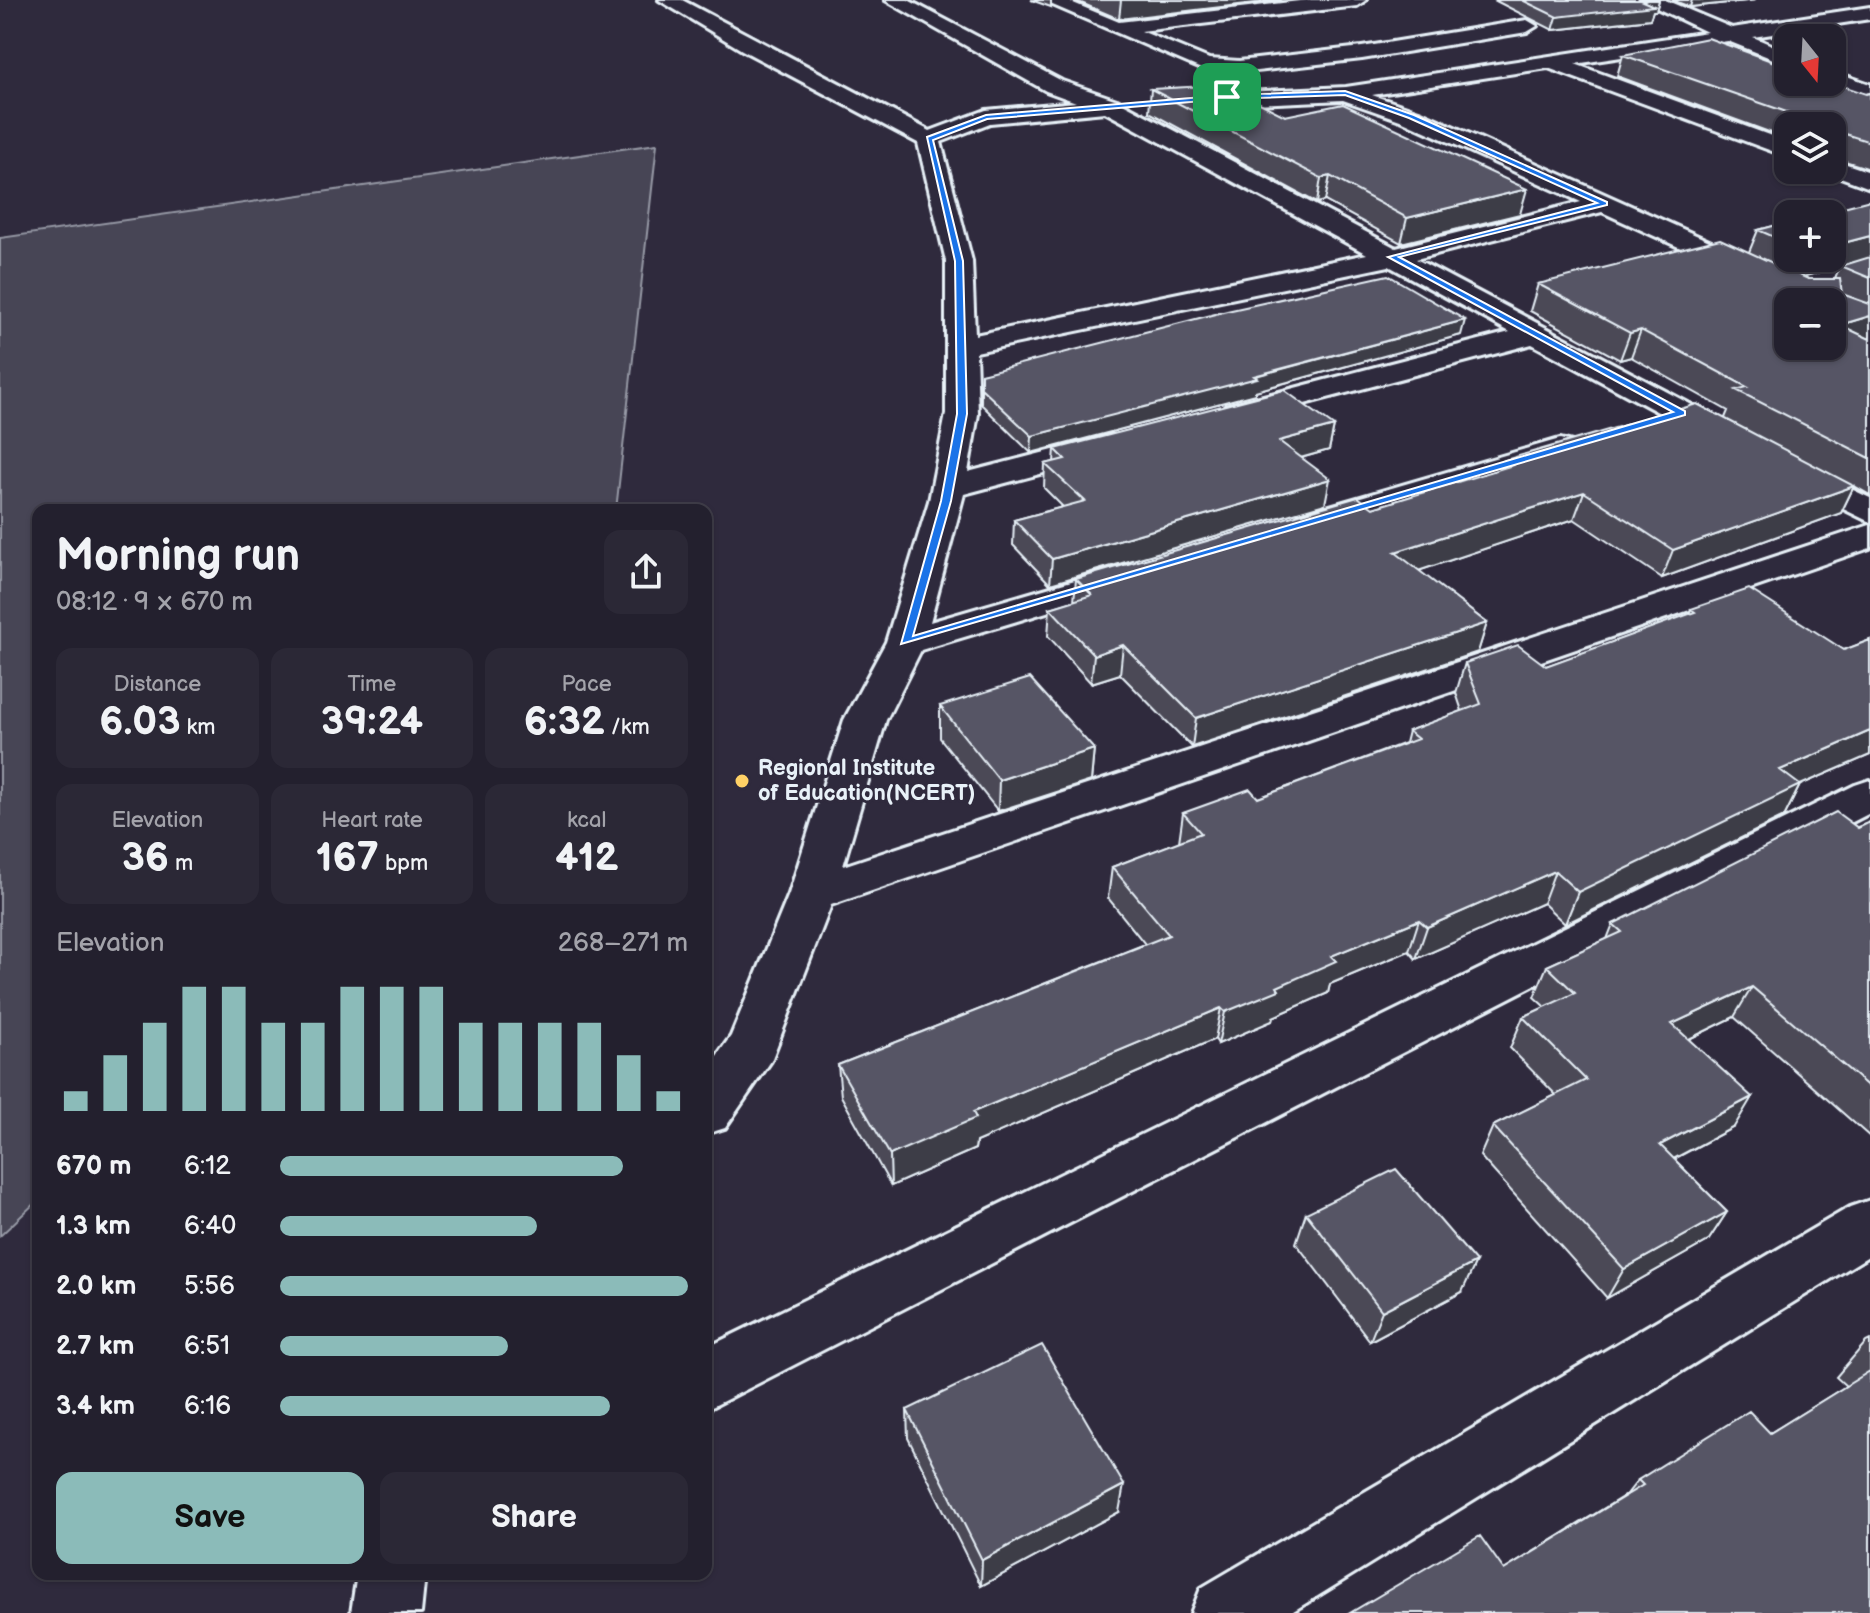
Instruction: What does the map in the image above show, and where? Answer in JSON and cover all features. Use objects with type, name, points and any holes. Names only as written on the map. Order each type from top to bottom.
[{"type":"street","points":[[668,0],[749,46],[929,139],[986,117],[1109,105],[1345,93],[1541,40]]},
{"type":"street","points":[[894,0],[1054,86],[1109,105],[1749,448]]},
{"type":"street","points":[[1050,0],[1206,65],[1239,67],[1362,53],[1541,40],[1579,55],[1870,13]]},
{"type":"street","points":[[1116,28],[1357,0]]},
{"type":"street","points":[[1649,0],[1774,53]]},
{"type":"street","points":[[1493,9],[1541,40],[1774,144]]},
{"type":"street","points":[[1846,83],[1870,92]]},
{"type":"street","points":[[1345,93],[1411,116],[1791,288]]},
{"type":"street","points":[[712,1104],[753,1046],[812,894],[865,720],[905,642],[948,488],[962,414],[958,347],[959,261],[929,139]]},
{"type":"street","points":[[1846,172],[1870,181]]},
{"type":"street","points":[[958,347],[1392,257],[1604,204]]},
{"type":"street","points":[[1802,288],[1840,277]]},
{"type":"street","points":[[1211,419],[1535,334]]},
{"type":"street","points":[[1636,426],[1681,413]]},
{"type":"street","points":[[948,488],[1134,439]]},
{"type":"street","points":[[1286,530],[1590,440]]},
{"type":"street","points":[[1776,462],[1870,512]]},
{"type":"street","points":[[812,894],[1870,536]]},
{"type":"street","points":[[905,642],[1164,565]]},
{"type":"street","points":[[712,1377],[1870,795]]},
{"type":"street","points":[[1226,1613],[1870,1225]]},
{"type":"street","points":[[386,1613],[390,1580]]},
{"type":"shaded area","points":[[657,144],[617,504],[32,504],[32,1206],[0,1236],[0,238]]},
{"type":"building","points":[[1522,0],[1640,0],[1654,6],[1557,17]]},
{"type":"building","points":[[1708,38],[1774,62],[1774,96],[1846,96],[1846,87],[1870,93],[1870,142],[1846,134],[1846,112],[1787,112],[1623,55]]},
{"type":"building","points":[[1224,85],[1285,116],[1343,104],[1527,189],[1407,218],[1330,176],[1321,178],[1151,89]]},
{"type":"building","points":[[1870,200],[1870,236],[1846,242],[1846,206]]},
{"type":"building","points":[[1774,226],[1774,237],[1758,230]]},
{"type":"building","points":[[1720,239],[1774,264],[1774,272],[1793,272],[1808,279],[1840,279],[1841,288],[1774,288],[1774,360],[1846,360],[1846,328],[1870,339],[1870,458],[1736,390],[1747,387],[1641,330],[1630,333],[1538,284]]},
{"type":"building","points":[[1870,257],[1870,278],[1846,268],[1846,264]]},
{"type":"building","points":[[1388,275],[1465,320],[1032,436],[981,388],[981,374],[1227,311]]},
{"type":"building","points":[[1846,295],[1870,304],[1870,316],[1846,323]]},
{"type":"building","points":[[1284,390],[1334,426],[1279,441],[1330,479],[1052,559],[1014,520],[1085,501],[1045,464],[1065,459],[1055,449]]},
{"type":"building","points":[[1697,404],[1854,486],[1673,550],[1584,492],[1395,552],[1487,623],[1196,718],[1123,645],[1094,655],[1050,608],[1092,595],[1076,579],[1358,497],[1373,508],[1513,465],[1505,460]]},
{"type":"building","points":[[1749,589],[1844,650],[1870,640],[1870,731],[1780,770],[1800,785],[1578,892],[1555,871],[1427,927],[1419,920],[1331,956],[1336,961],[1277,987],[1279,990],[1225,1012],[1221,1008],[973,1112],[976,1118],[890,1155],[838,1065],[1169,935],[1112,867],[1201,833],[1183,813],[1250,789],[1258,798],[1418,739],[1408,731],[1481,704],[1465,663],[1518,645],[1546,666]]},
{"type":"building","points":[[1030,678],[1094,749],[999,780],[940,706]]},
{"type":"building","points":[[1836,812],[1858,828],[1870,822],[1870,1088],[1752,987],[1672,1024],[1752,1097],[1660,1145],[1727,1212],[1624,1269],[1493,1126],[1586,1080],[1523,1017],[1575,993],[1547,966],[1622,932],[1613,924]]},
{"type":"building","points":[[1396,1169],[1476,1262],[1382,1311],[1306,1213]]},
{"type":"building","points":[[1042,1345],[1124,1485],[982,1560],[907,1410]]},
{"type":"building","points":[[1870,1371],[1870,1613],[1350,1613],[1480,1536],[1504,1570],[1643,1485],[1638,1480],[1749,1411],[1770,1433]]},
{"type":"place","name":"Regional Institute of Education(NCERT)","points":[[742,781]]},
{"type":"route","points":[[1345,93],[1411,116],[1604,204],[1392,257],[1681,413],[905,642],[946,501],[962,414],[958,347],[959,261],[950,213],[929,139],[950,128],[986,117],[1227,97],[1345,93]]}]
